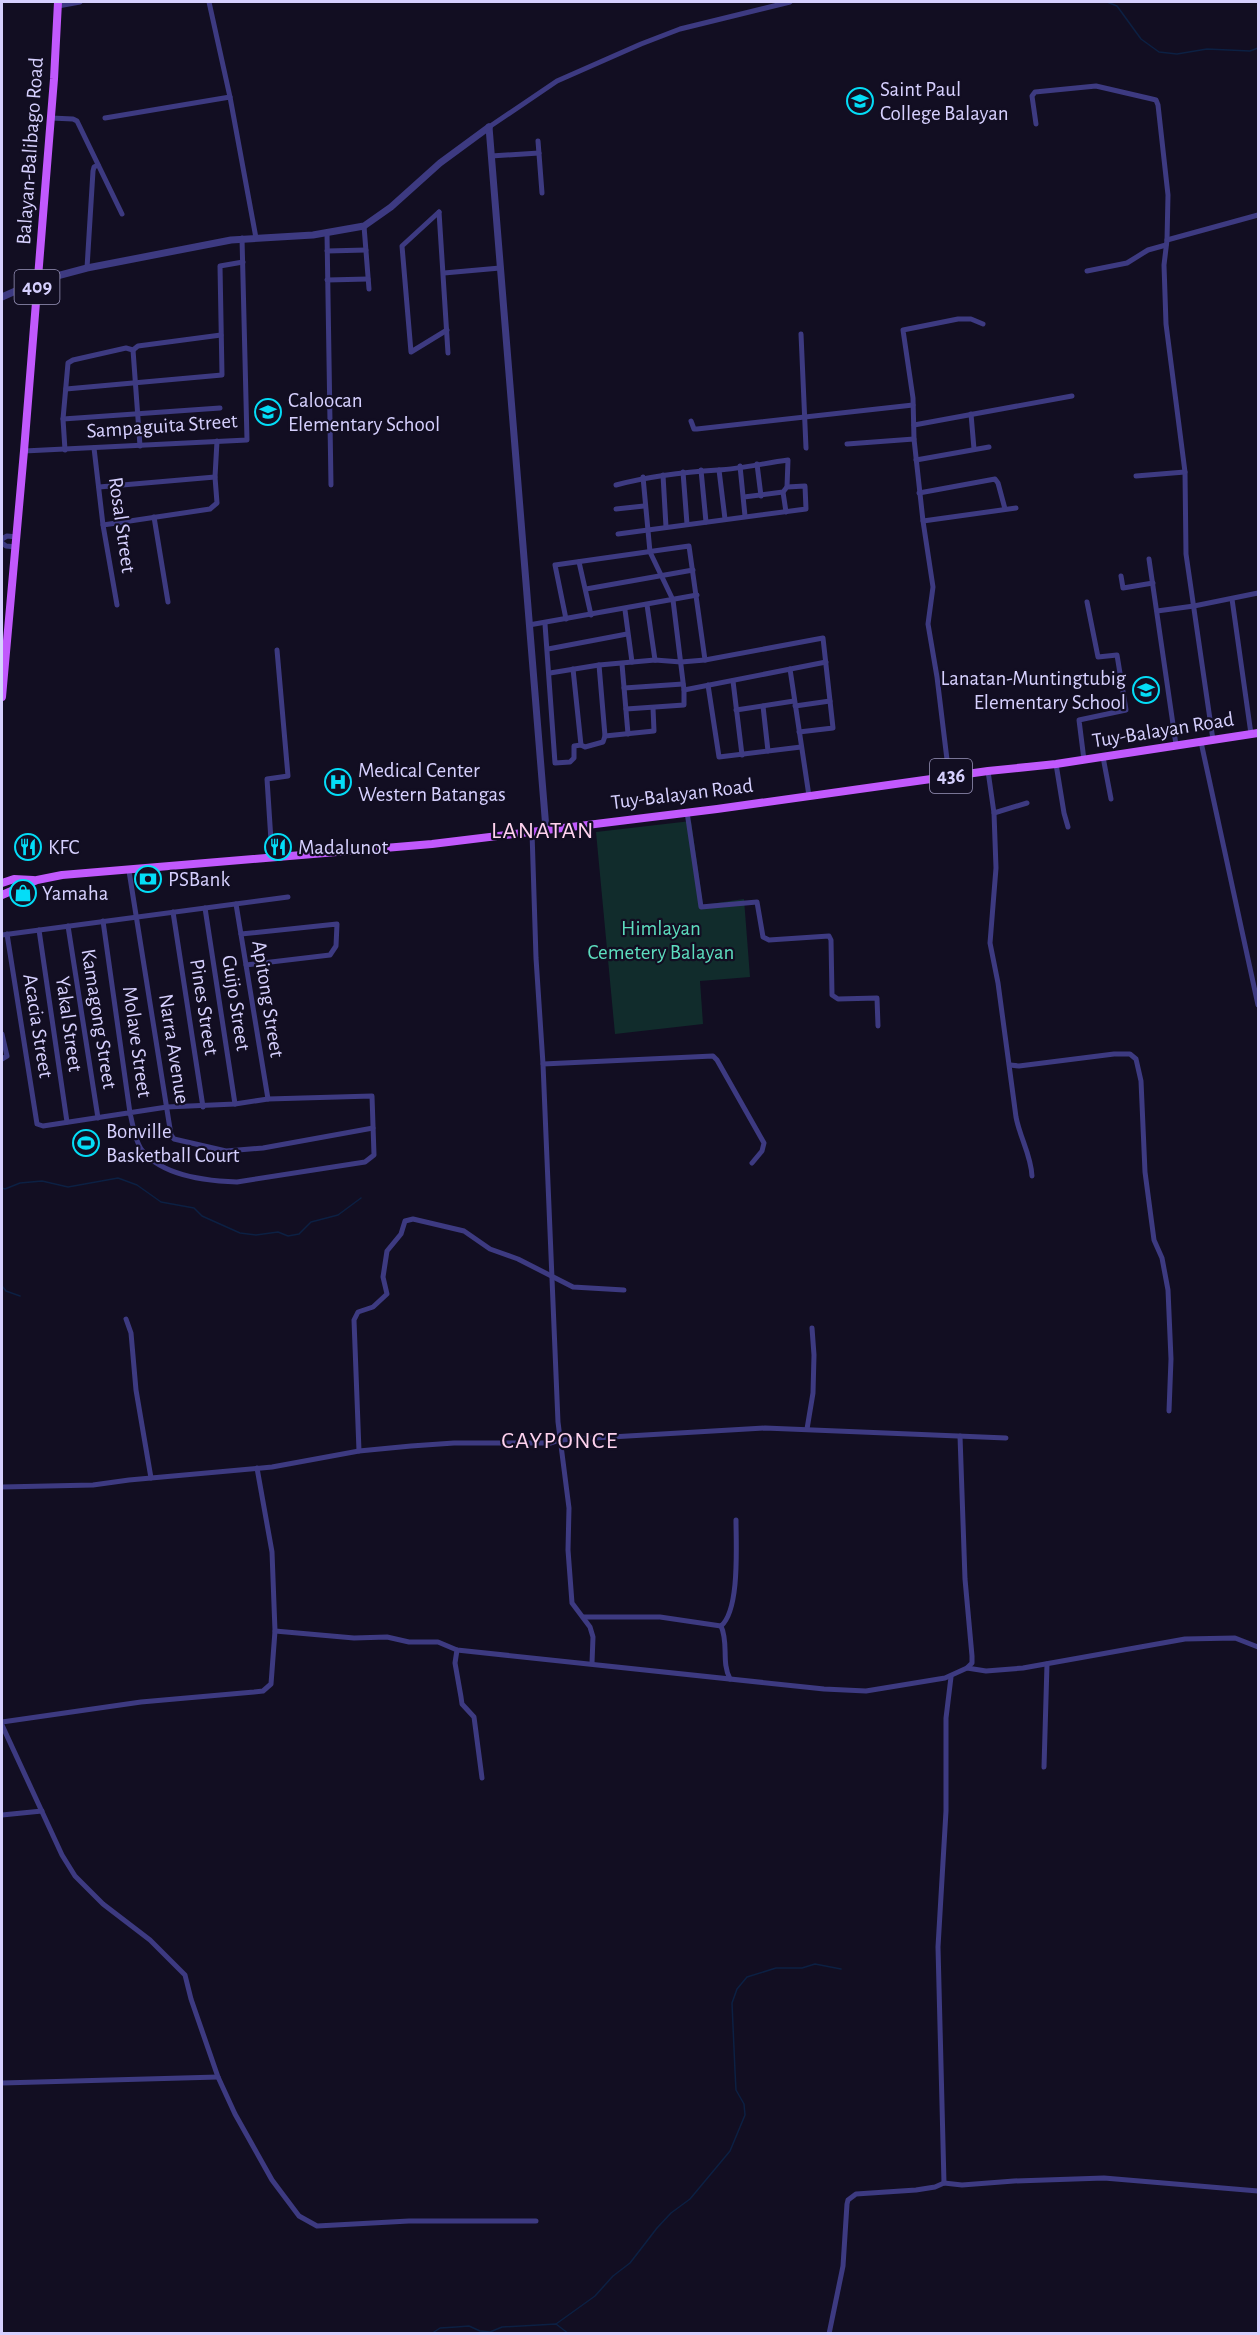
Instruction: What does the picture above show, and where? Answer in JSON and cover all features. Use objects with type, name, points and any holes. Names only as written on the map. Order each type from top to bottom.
[{"type":"main road","name":"Balayan-Balibago Road","points":[[2,697],[38,281],[58,4]]},
{"type":"main road","name":"Tuy-Balayan Road","points":[[2,882],[14,879],[37,880],[77,874],[272,856],[432,844],[1056,764],[1255,734]]},
{"type":"main road","name":"Tuy-Balayan Road","points":[[2,895],[37,880]]},
{"type":"street","points":[[58,4],[80,2]]},
{"type":"street","points":[[209,2],[230,97],[256,238]]},
{"type":"street","points":[[2,297],[38,281],[87,268],[242,238],[327,233],[364,226],[390,207],[440,163],[557,81],[680,29],[790,2]]},
{"type":"street","points":[[1036,124],[1032,96],[1035,92],[1096,86],[1156,100],[1168,195],[1164,265],[1166,324],[1185,472],[1186,554],[1213,740]]},
{"type":"street","points":[[105,118],[230,97]]},
{"type":"street","points":[[51,118],[77,121],[122,214]]},
{"type":"street","points":[[489,128],[546,829]]},
{"type":"street","points":[[538,141],[542,193]]},
{"type":"street","points":[[491,156],[539,153]]},
{"type":"street","points":[[87,268],[93,171],[98,165]]},
{"type":"street","points":[[447,330],[411,352],[402,246],[439,213],[444,273],[447,330],[448,353]]},
{"type":"street","points":[[1087,271],[1127,263],[1167,242],[1258,215]]},
{"type":"street","points":[[364,226],[369,289]]},
{"type":"street","points":[[327,233],[331,485]]},
{"type":"street","name":"Sampaguita Street","points":[[24,451],[247,440],[242,238]]},
{"type":"street","points":[[327,251],[366,250]]},
{"type":"street","points":[[66,389],[222,375],[220,266],[243,261]]},
{"type":"street","points":[[444,273],[500,268]]},
{"type":"street","points":[[327,280],[368,279]]},
{"type":"street","points":[[949,776],[928,624],[933,587],[923,521],[914,440],[913,405],[903,328],[971,319],[983,324]]},
{"type":"street","points":[[801,334],[806,448]]},
{"type":"street","points":[[133,350],[138,346],[221,335]]},
{"type":"street","points":[[65,450],[63,419],[66,371],[69,363],[73,360],[126,348],[133,350]]},
{"type":"street","points":[[133,350],[140,446]]},
{"type":"street","points":[[914,424],[1072,396]]},
{"type":"street","points":[[691,421],[694,429],[697,429],[913,405]]},
{"type":"street","points":[[63,419],[220,408]]},
{"type":"street","points":[[971,414],[974,449]]},
{"type":"street","points":[[848,444],[914,440]]},
{"type":"street","points":[[103,525],[210,509],[217,503],[215,477],[217,441]]},
{"type":"street","points":[[916,460],[989,447]]},
{"type":"street","name":"Rosal Street","points":[[94,448],[103,525],[117,605]]},
{"type":"street","points":[[616,485],[642,477],[719,470],[788,460],[785,490],[786,512]]},
{"type":"street","points":[[757,464],[761,495]]},
{"type":"street","points":[[740,466],[745,516]]},
{"type":"street","points":[[701,470],[706,522]]},
{"type":"street","points":[[719,470],[725,519]]},
{"type":"street","points":[[683,472],[687,524]]},
{"type":"street","points":[[1136,476],[1185,472]]},
{"type":"street","points":[[663,475],[666,527]]},
{"type":"street","points":[[99,487],[215,477]]},
{"type":"street","points":[[626,709],[684,705],[684,687],[673,600],[650,552],[642,477]]},
{"type":"street","points":[[920,492],[995,479],[1005,510]]},
{"type":"street","points":[[618,534],[806,509],[805,486],[744,497]]},
{"type":"street","points":[[616,509],[644,506]]},
{"type":"street","points":[[923,521],[1016,508]]},
{"type":"street","points":[[154,517],[168,602]]},
{"type":"street","points":[[16,547],[2,541],[7,536],[17,537]]},
{"type":"street","points":[[566,619],[555,566],[689,546],[705,660]]},
{"type":"street","points":[[1149,559],[1176,746]]},
{"type":"street","points":[[579,562],[591,615]]},
{"type":"street","points":[[586,589],[693,570]]},
{"type":"street","points":[[1121,576],[1123,588],[1153,583]]},
{"type":"street","points":[[1157,610],[1194,606],[1258,593]]},
{"type":"street","points":[[529,625],[546,624],[697,596]]},
{"type":"street","points":[[1232,599],[1255,734]]},
{"type":"street","points":[[1084,760],[1079,720],[1126,710],[1117,655],[1098,657],[1087,602]]},
{"type":"street","points":[[647,605],[655,660]]},
{"type":"street","points":[[625,610],[632,662]]},
{"type":"street","points":[[546,624],[555,764],[570,762],[574,758],[574,746],[585,747],[603,742],[605,736],[598,665]]},
{"type":"street","points":[[548,649],[627,634]]},
{"type":"street","points":[[550,673],[598,665],[655,660],[681,662],[705,660],[823,638],[833,728],[799,732]]},
{"type":"street","points":[[272,856],[267,779],[288,776],[277,650]]},
{"type":"street","points":[[624,688],[708,686],[825,662]]},
{"type":"street","points":[[622,664],[628,734]]},
{"type":"street","points":[[573,669],[581,745]]},
{"type":"street","points":[[790,669],[809,796]]},
{"type":"street","points":[[733,681],[742,755]]},
{"type":"street","points":[[708,686],[719,758],[801,747]]},
{"type":"street","points":[[736,710],[830,701]]},
{"type":"street","points":[[763,706],[768,751]]},
{"type":"street","points":[[605,736],[654,730],[653,708]]},
{"type":"street","points":[[1200,742],[1258,1005]]},
{"type":"street","points":[[1104,757],[1111,799]]},
{"type":"street","points":[[1056,764],[1068,827]]},
{"type":"street","points":[[988,771],[994,813],[996,868],[990,943],[998,982],[1018,1129],[1030,1158],[1032,1176]]},
{"type":"street","points":[[994,813],[1027,803]]},
{"type":"street","points":[[687,812],[701,907],[757,902],[765,939],[829,936],[832,995],[838,999],[877,999],[878,1026]]},
{"type":"street","points":[[532,832],[536,958],[560,1440],[569,1508],[568,1550],[572,1603],[577,1612],[584,1617],[593,1637],[592,1663]]},
{"type":"street","name":"Narra Avenue","points":[[129,871],[171,1135],[174,1139],[226,1151],[263,1148],[373,1128]]},
{"type":"street","points":[[4,934],[288,897]]},
{"type":"street","name":"Apitong Street","points":[[236,904],[268,1099]]},
{"type":"street","name":"Guijo Street","points":[[204,908],[235,1104]]},
{"type":"street","name":"Pines Street","points":[[173,912],[203,1107]]},
{"type":"street","name":"Molave Street","points":[[103,921],[130,1113],[135,1136],[141,1148],[155,1163],[174,1171],[216,1182],[266,1179],[365,1162],[374,1155],[372,1096],[268,1099]]},
{"type":"street","points":[[241,934],[337,924],[336,946],[330,955],[246,965]]},
{"type":"street","name":"Kamagong Street","points":[[68,926],[98,1118]]},
{"type":"street","name":"Yakal Street","points":[[39,930],[68,1122]]},
{"type":"street","name":"Acacia Street","points":[[4,934],[37,1124],[44,1126],[68,1122]]},
{"type":"street","points":[[2,1034],[7,1056],[2,1059]]},
{"type":"street","points":[[1010,1065],[1018,1066],[1114,1054],[1130,1054],[1136,1059],[1140,1082],[1145,1172],[1154,1240],[1162,1258],[1168,1290],[1171,1359],[1168,1411]]},
{"type":"street","points":[[543,1064],[713,1056],[728,1078],[764,1143],[762,1151],[752,1163]]},
{"type":"street","points":[[68,1122],[167,1107],[203,1107],[268,1099]]},
{"type":"street","points":[[359,1451],[354,1320],[358,1312],[373,1307],[387,1294],[383,1276],[387,1251],[401,1234],[405,1221],[413,1220],[464,1231],[490,1249],[518,1259],[573,1287],[624,1290]]},
{"type":"street","points":[[126,1319],[131,1333],[136,1390],[151,1478]]},
{"type":"street","points":[[807,1429],[813,1393],[812,1328]]},
{"type":"street","points":[[2,1487],[93,1485],[257,1468],[310,1461],[359,1451],[454,1443],[551,1443],[560,1440],[765,1428],[1006,1438]]},
{"type":"street","points":[[275,1631],[354,1638],[387,1637],[409,1642],[438,1642],[457,1650],[866,1691],[951,1677],[972,1663],[965,1579],[960,1436]]},
{"type":"street","points":[[257,1468],[272,1541],[275,1631],[272,1684],[263,1691],[130,1703],[2,1724],[62,1855],[85,1887],[150,1940],[185,1976],[218,2077],[235,2114],[272,2180],[299,2216],[317,2226],[409,2221],[536,2221]]},
{"type":"street","points":[[584,1617],[660,1617],[720,1626],[726,1621],[734,1585],[736,1520]]},
{"type":"street","points":[[720,1626],[723,1632],[726,1669],[730,1679]]},
{"type":"street","points":[[967,1668],[986,1671],[1047,1664],[1185,1639],[1234,1638],[1258,1647]]},
{"type":"street","points":[[457,1650],[455,1663],[460,1697],[462,1704],[474,1717],[482,1778]]},
{"type":"street","points":[[1044,1767],[1047,1664]]},
{"type":"street","points":[[944,2183],[938,1947],[946,1810],[946,1718],[951,1677]]},
{"type":"street","points":[[2,1815],[42,1811]]},
{"type":"street","points":[[2,2084],[218,2077]]},
{"type":"street","points":[[829,2334],[843,2266],[848,2200],[856,2194],[916,2190],[944,2183],[962,2185],[1104,2178],[1258,2191]]},
{"type":"green space","name":"Himlayan Cemetery Balayan","points":[[691,821],[703,905],[744,899],[750,977],[700,981],[703,1024],[615,1034],[596,832]]},
{"type":"waterway","points":[[1107,2],[1117,6],[1141,39],[1159,52],[1177,54],[1207,49],[1250,51],[1258,48]]},
{"type":"waterway","points":[[2,1188],[20,1183],[42,1181],[68,1187],[118,1178],[137,1185],[161,1202],[194,1208],[202,1216],[240,1233],[256,1235],[278,1232],[288,1236],[299,1234],[311,1222],[338,1215],[361,1198]]},
{"type":"waterway","points":[[2,1286],[6,1291],[20,1296]]},
{"type":"waterway","points":[[556,2324],[595,2296],[613,2276],[630,2263],[657,2228],[671,2213],[690,2199],[730,2151],[745,2115],[744,2104],[736,2090],[732,2003],[737,1989],[747,1977],[776,1968],[802,1968],[815,1964],[841,1969]]},
{"type":"waterway","points":[[431,2334],[440,2328],[469,2326],[490,2332],[502,2327],[556,2324],[569,2334]]},
{"type":"waterway","points":[[633,2334],[642,2334]]},
{"type":"place","name":"Saint Paul College Balayan","points":[[860,101]]},
{"type":"place","name":"Caloocan Elementary School","points":[[268,412]]},
{"type":"place","name":"Lanatan-Muntingtubig Elementary School","points":[[1146,690]]},
{"type":"place","name":"Medical Center Western Batangas","points":[[338,782]]},
{"type":"place","name":"KFC","points":[[28,847]]},
{"type":"place","name":"Madalunot","points":[[278,847]]},
{"type":"place","name":"PSBank","points":[[148,879]]},
{"type":"place","name":"Yamaha","points":[[23,893]]},
{"type":"place","name":"Bonville Basketball Court","points":[[86,1143]]},
{"type":"district","name":"LANATAN","points":[[543,831]]},
{"type":"district","name":"CAYPONCE","points":[[560,1441]]}]
